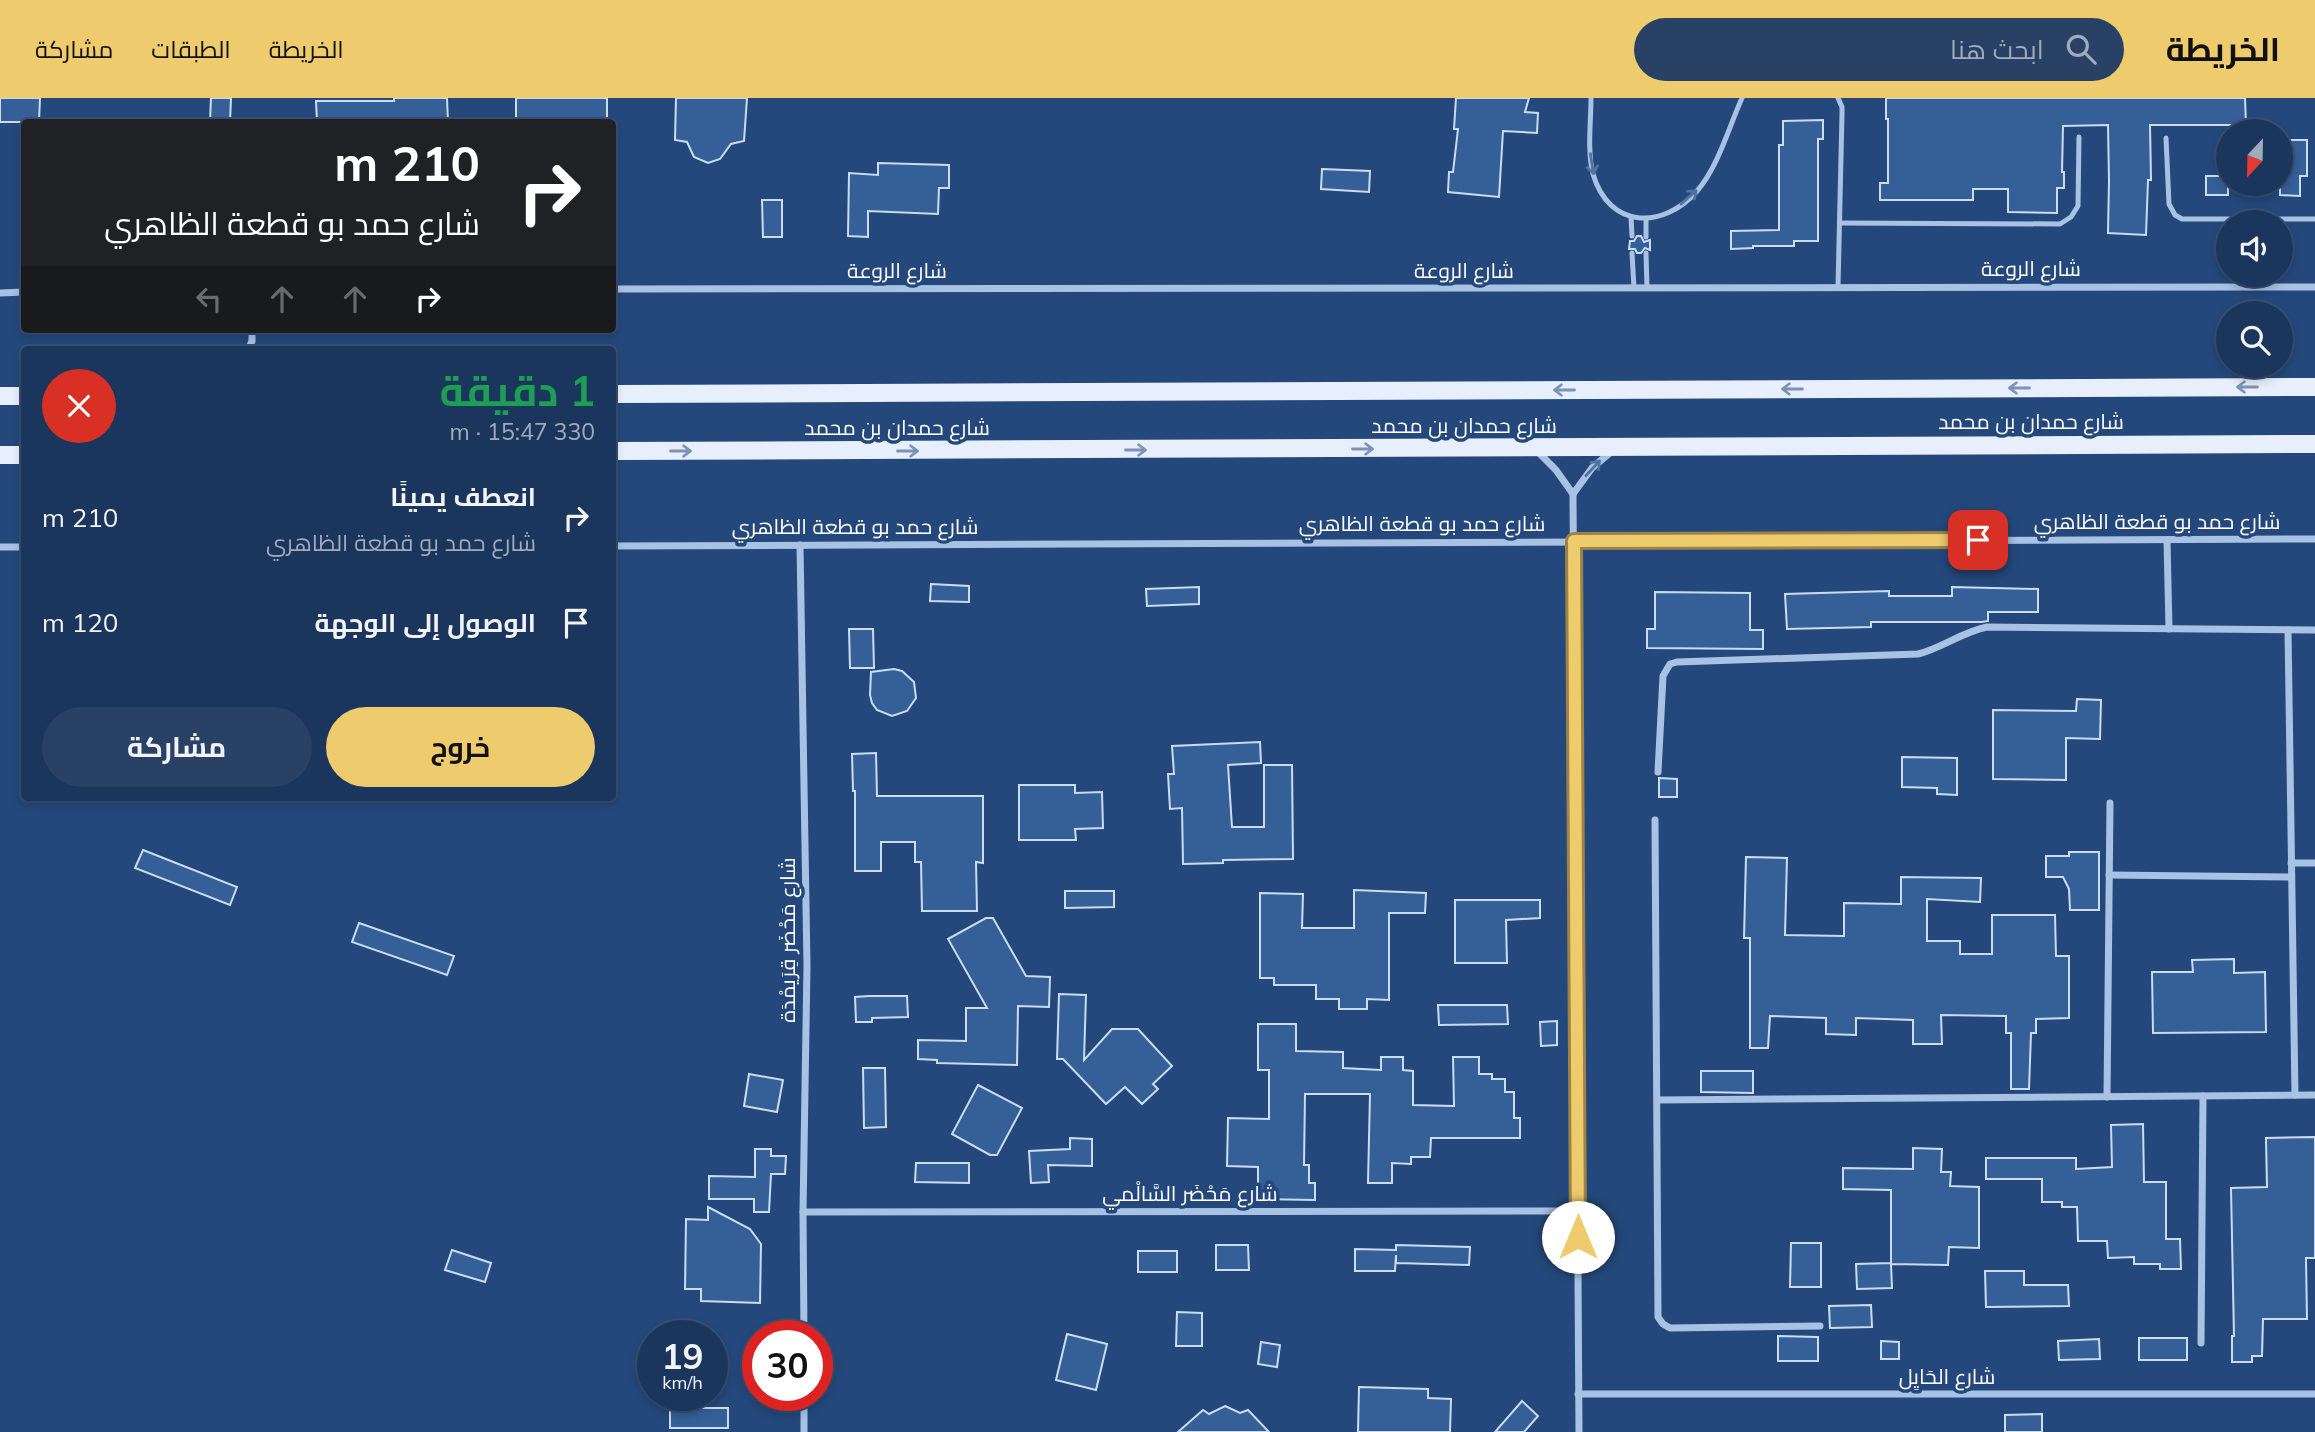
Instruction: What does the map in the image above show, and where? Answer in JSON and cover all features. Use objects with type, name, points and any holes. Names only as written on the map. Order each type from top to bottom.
[{"type":"main road","name":"شارع حمدان بن محمد","points":[[616,394],[2315,387]]},
{"type":"main road","points":[[0,396],[21,396]]},
{"type":"main road","name":"شارع حمدان بن محمد","points":[[616,452],[2315,444]]},
{"type":"main road","points":[[0,455],[21,455]]},
{"type":"street","name":"شارع الروعة","points":[[616,289],[2216,287]]},
{"type":"street","name":"شارع الروعة","points":[[2293,287],[2315,287]]},
{"type":"street","points":[[0,293],[21,292]]},
{"type":"street","points":[[252,333],[254,346]]},
{"type":"street","points":[[250,346],[252,341]]},
{"type":"street","points":[[1573,494],[1592,468],[1617,447]]},
{"type":"street","points":[[1535,449],[1556,470],[1573,494],[1579,1432]]},
{"type":"street","name":"شارع حمد بو قطعة الظاهري","points":[[616,545],[2315,538]]},
{"type":"street","points":[[2166,540],[2169,629]]},
{"type":"street","name":"شارع مَحْضَر قِرَيمْدَة","points":[[800,545],[807,966],[804,1320]]},
{"type":"street","points":[[0,547],[21,547]]},
{"type":"street","points":[[1658,772],[1663,676],[1670,664],[1677,662],[1918,654],[1930,651],[1959,635],[1987,627],[2315,630]]},
{"type":"street","points":[[2288,630],[2295,1096]]},
{"type":"street","points":[[2107,1097],[2110,803]]},
{"type":"street","points":[[1654,820],[1658,1317],[1662,1324],[1670,1328],[1820,1326]]},
{"type":"street","points":[[2291,863],[2315,863]]},
{"type":"street","points":[[2109,875],[2291,877]]},
{"type":"street","points":[[1658,1100],[2315,1095]]},
{"type":"street","points":[[2201,1343],[2203,1096]]},
{"type":"street","name":"شارع مَحْضَر السَّالْمي","points":[[803,1213],[1578,1211]]},
{"type":"street","name":"شارع الحَايِل","points":[[1578,1394],[2315,1394]]},
{"type":"street","points":[[804,1411],[804,1432]]},
{"type":"lane","points":[[1591,98],[1591,159],[1599,188],[1615,210],[1631,218],[1646,219],[1672,211],[1696,192],[1710,171],[1742,98]]},
{"type":"lane","points":[[1838,98],[1842,107],[1838,287]]},
{"type":"lane","points":[[1840,223],[2060,224],[2071,217],[2078,206],[2079,137]]},
{"type":"lane","points":[[2166,138],[2169,204],[2175,215],[2190,221],[2216,221]]},
{"type":"lane","points":[[1631,218],[1632,236]]},
{"type":"lane","points":[[1646,219],[1646,237]]},
{"type":"lane","points":[[2293,220],[2315,219]]},
{"type":"lane","points":[[1633,253],[1634,288]]},
{"type":"lane","points":[[1646,253],[1647,288]]},
{"type":"building","points":[[0,98],[40,98],[39,119],[0,122]]},
{"type":"building","points":[[211,98],[231,98],[230,119],[210,119]]},
{"type":"building","points":[[394,98],[447,98],[448,119],[317,119],[316,101],[394,101]]},
{"type":"building","points":[[516,98],[607,98],[607,119],[516,119]]},
{"type":"building","points":[[676,98],[747,98],[744,141],[731,144],[720,159],[708,163],[694,157],[687,142],[675,140]]},
{"type":"building","points":[[1456,98],[1529,98],[1525,112],[1538,113],[1537,133],[1503,131],[1499,197],[1448,192],[1449,172],[1453,172],[1458,129],[1454,129]]},
{"type":"building","points":[[1886,98],[2245,98],[2246,119],[2216,119],[2216,125],[2150,125],[2151,180],[2148,180],[2146,235],[2108,233],[2108,125],[2063,126],[2064,188],[2057,188],[2057,213],[2008,212],[2008,189],[1973,189],[1973,200],[1880,200],[1880,183],[1888,183]]},
{"type":"building","points":[[1823,120],[1823,139],[1818,139],[1818,241],[1794,241],[1794,246],[1731,249],[1731,231],[1779,230],[1779,145],[1783,145],[1783,121]]},
{"type":"building","points":[[2293,140],[2307,140],[2307,176],[2300,176],[2300,196],[2293,196]]},
{"type":"building","points":[[878,163],[949,165],[949,188],[939,188],[938,214],[868,211],[868,237],[848,236],[849,173],[878,175]]},
{"type":"building","points":[[1322,169],[1370,171],[1369,192],[1321,189]]},
{"type":"building","points":[[2206,176],[2216,176],[2216,195],[2206,195]]},
{"type":"building","points":[[762,200],[782,200],[782,237],[763,237]]},
{"type":"building","points":[[1637,236],[1641,236],[1644,242],[1650,240],[1650,250],[1645,248],[1641,253],[1637,253],[1635,249],[1629,249],[1630,241],[1634,241]]},
{"type":"building","points":[[931,584],[969,586],[969,602],[930,601]]},
{"type":"building","points":[[1199,587],[1199,604],[1147,606],[1146,589]]},
{"type":"building","points":[[1952,587],[2038,589],[2038,612],[1988,612],[1988,621],[1982,622],[1871,622],[1871,627],[1787,629],[1785,594],[1889,591],[1889,596],[1952,596]]},
{"type":"building","points":[[1655,592],[1750,593],[1750,630],[1763,630],[1763,649],[1647,648],[1647,629],[1655,629]]},
{"type":"building","points":[[849,629],[873,629],[874,668],[850,668]]},
{"type":"building","points":[[894,669],[902,671],[914,682],[916,698],[907,711],[892,716],[877,710],[870,695],[871,672]]},
{"type":"building","points":[[2077,699],[2101,700],[2100,739],[2066,738],[2066,780],[1993,779],[1993,710],[2076,711]]},
{"type":"building","points":[[1260,742],[1261,763],[1228,765],[1232,827],[1264,827],[1264,765],[1292,765],[1293,859],[1223,860],[1223,863],[1183,864],[1182,808],[1170,809],[1168,774],[1174,774],[1172,746]]},
{"type":"building","points":[[876,753],[877,796],[983,796],[983,863],[976,862],[977,911],[922,911],[921,862],[915,862],[915,842],[881,842],[881,871],[855,871],[852,754]]},
{"type":"building","points":[[1902,757],[1957,758],[1957,795],[1937,794],[1937,788],[1902,787]]},
{"type":"building","points":[[1659,778],[1677,779],[1677,797],[1659,797]]},
{"type":"building","points":[[1019,785],[1075,785],[1075,793],[1102,792],[1103,828],[1075,829],[1076,840],[1019,840]]},
{"type":"building","points":[[143,850],[237,887],[230,905],[135,868]]},
{"type":"building","points":[[2069,852],[2099,852],[2099,910],[2070,910],[2069,889],[2063,877],[2046,877],[2046,856],[2069,856]]},
{"type":"building","points":[[1746,857],[1787,858],[1785,935],[1844,936],[1844,903],[1901,904],[1901,877],[1981,878],[1980,902],[1927,899],[1927,941],[1960,941],[1960,954],[1992,954],[1992,915],[2055,915],[2056,956],[2069,956],[2069,1018],[2036,1019],[2036,1033],[2031,1033],[2029,1089],[2011,1089],[2011,1033],[2006,1033],[2006,1016],[1941,1015],[1942,1044],[1913,1044],[1913,1020],[1856,1018],[1856,1035],[1826,1034],[1826,1018],[1770,1016],[1768,1048],[1750,1048],[1750,938],[1744,938]]},
{"type":"building","points":[[1354,890],[1426,893],[1425,913],[1389,913],[1389,1000],[1367,999],[1367,1009],[1339,1009],[1339,999],[1316,999],[1316,985],[1274,985],[1274,978],[1260,978],[1260,893],[1303,894],[1302,928],[1354,928]]},
{"type":"building","points":[[1065,891],[1114,891],[1114,907],[1065,908]]},
{"type":"building","points":[[1455,900],[1540,900],[1540,918],[1506,920],[1507,963],[1455,963]]},
{"type":"building","points":[[986,918],[993,918],[1026,976],[1050,977],[1049,1007],[1018,1006],[1017,1065],[937,1063],[937,1060],[918,1059],[918,1040],[966,1041],[966,1008],[987,1008],[948,939]]},
{"type":"building","points":[[359,923],[454,956],[447,975],[352,942]]},
{"type":"building","points":[[2234,959],[2234,973],[2265,972],[2266,1032],[2153,1033],[2152,972],[2193,972],[2192,960]]},
{"type":"building","points":[[1059,994],[1086,995],[1084,1060],[1112,1029],[1138,1029],[1172,1066],[1153,1084],[1158,1089],[1142,1104],[1125,1087],[1106,1104],[1063,1059],[1057,1059]]},
{"type":"building","points":[[907,996],[908,1017],[872,1018],[872,1022],[856,1022],[855,997]]},
{"type":"building","points":[[1438,1005],[1507,1005],[1508,1024],[1439,1025]]},
{"type":"building","points":[[1557,1021],[1557,1045],[1541,1046],[1540,1022]]},
{"type":"building","points":[[1258,1024],[1296,1024],[1296,1051],[1343,1052],[1343,1068],[1381,1070],[1381,1057],[1403,1057],[1403,1070],[1413,1071],[1413,1105],[1454,1106],[1453,1057],[1479,1057],[1479,1074],[1492,1074],[1492,1079],[1505,1079],[1505,1092],[1514,1092],[1514,1118],[1520,1118],[1520,1138],[1431,1138],[1430,1157],[1411,1157],[1411,1164],[1392,1163],[1392,1183],[1368,1183],[1370,1094],[1305,1094],[1304,1165],[1309,1165],[1309,1183],[1315,1183],[1315,1200],[1258,1199],[1258,1167],[1227,1166],[1228,1118],[1269,1119],[1269,1070],[1258,1070]]},
{"type":"building","points":[[863,1068],[885,1068],[886,1127],[864,1128]]},
{"type":"building","points":[[1701,1071],[1753,1071],[1753,1093],[1701,1092]]},
{"type":"building","points":[[749,1074],[783,1080],[777,1112],[744,1106]]},
{"type":"building","points":[[978,1085],[1022,1108],[997,1155],[990,1155],[952,1134]]},
{"type":"building","points":[[2143,1124],[2144,1182],[2166,1182],[2166,1239],[2180,1239],[2181,1269],[2160,1269],[2160,1264],[2134,1264],[2134,1257],[2108,1258],[2107,1241],[2078,1241],[2077,1207],[2062,1207],[2062,1202],[2042,1202],[2042,1179],[1986,1179],[1986,1158],[2076,1158],[2076,1169],[2112,1167],[2111,1125]]},
{"type":"building","points":[[2315,1137],[2315,1258],[2306,1258],[2307,1319],[2263,1319],[2262,1356],[2252,1356],[2252,1362],[2232,1362],[2234,1336],[2231,1188],[2267,1187],[2266,1138]]},
{"type":"building","points":[[1070,1138],[1092,1139],[1092,1166],[1048,1165],[1049,1182],[1031,1183],[1029,1151],[1070,1149]]},
{"type":"building","points":[[1913,1148],[1942,1149],[1941,1172],[1951,1172],[1950,1186],[1979,1187],[1979,1248],[1949,1247],[1948,1265],[1891,1264],[1892,1288],[1857,1289],[1856,1264],[1891,1263],[1891,1190],[1843,1189],[1843,1168],[1913,1169]]},
{"type":"building","points":[[755,1149],[771,1149],[771,1156],[786,1156],[785,1174],[771,1174],[769,1212],[754,1212],[754,1199],[709,1199],[709,1176],[755,1177]]},
{"type":"building","points":[[916,1163],[969,1163],[969,1183],[915,1182]]},
{"type":"building","points":[[708,1207],[750,1229],[761,1244],[760,1303],[701,1301],[701,1289],[685,1289],[686,1219],[708,1220]]},
{"type":"building","points":[[1791,1243],[1821,1243],[1821,1287],[1790,1287]]},
{"type":"building","points":[[1216,1245],[1248,1245],[1249,1270],[1216,1270]]},
{"type":"building","points":[[1396,1245],[1470,1247],[1469,1265],[1396,1263],[1396,1255],[1395,1271],[1355,1271],[1355,1249],[1396,1250]]},
{"type":"building","points":[[452,1250],[491,1263],[485,1282],[445,1270]]},
{"type":"building","points":[[1138,1251],[1177,1251],[1177,1272],[1138,1272]]},
{"type":"building","points":[[1985,1271],[2024,1271],[2024,1285],[2068,1285],[2069,1306],[1986,1307]]},
{"type":"building","points":[[1871,1305],[1872,1327],[1830,1328],[1829,1306]]},
{"type":"building","points":[[1177,1312],[1202,1313],[1202,1346],[1176,1346]]},
{"type":"building","points":[[1067,1334],[1107,1344],[1096,1390],[1056,1380]]},
{"type":"building","points":[[1778,1336],[1818,1337],[1818,1361],[1778,1361]]},
{"type":"building","points":[[2139,1338],[2187,1338],[2187,1360],[2139,1360]]},
{"type":"building","points":[[2099,1339],[2100,1359],[2059,1360],[2058,1341]]},
{"type":"building","points":[[1881,1341],[1899,1342],[1899,1359],[1881,1359]]},
{"type":"building","points":[[1261,1342],[1280,1345],[1277,1367],[1258,1364]]},
{"type":"building","points":[[1359,1387],[1428,1389],[1428,1398],[1451,1399],[1450,1432],[1358,1432]]},
{"type":"building","points":[[1522,1401],[1538,1416],[1524,1432],[1495,1432]]},
{"type":"building","points":[[1225,1406],[1240,1413],[1248,1410],[1269,1432],[1178,1432],[1203,1410],[1209,1414]]},
{"type":"building","points":[[670,1411],[728,1411],[728,1428],[670,1428]]},
{"type":"building","points":[[2042,1414],[2042,1432],[2005,1432],[2005,1415]]},
{"type":"route","points":[[1578,1237],[1574,541],[1978,540]]}]
